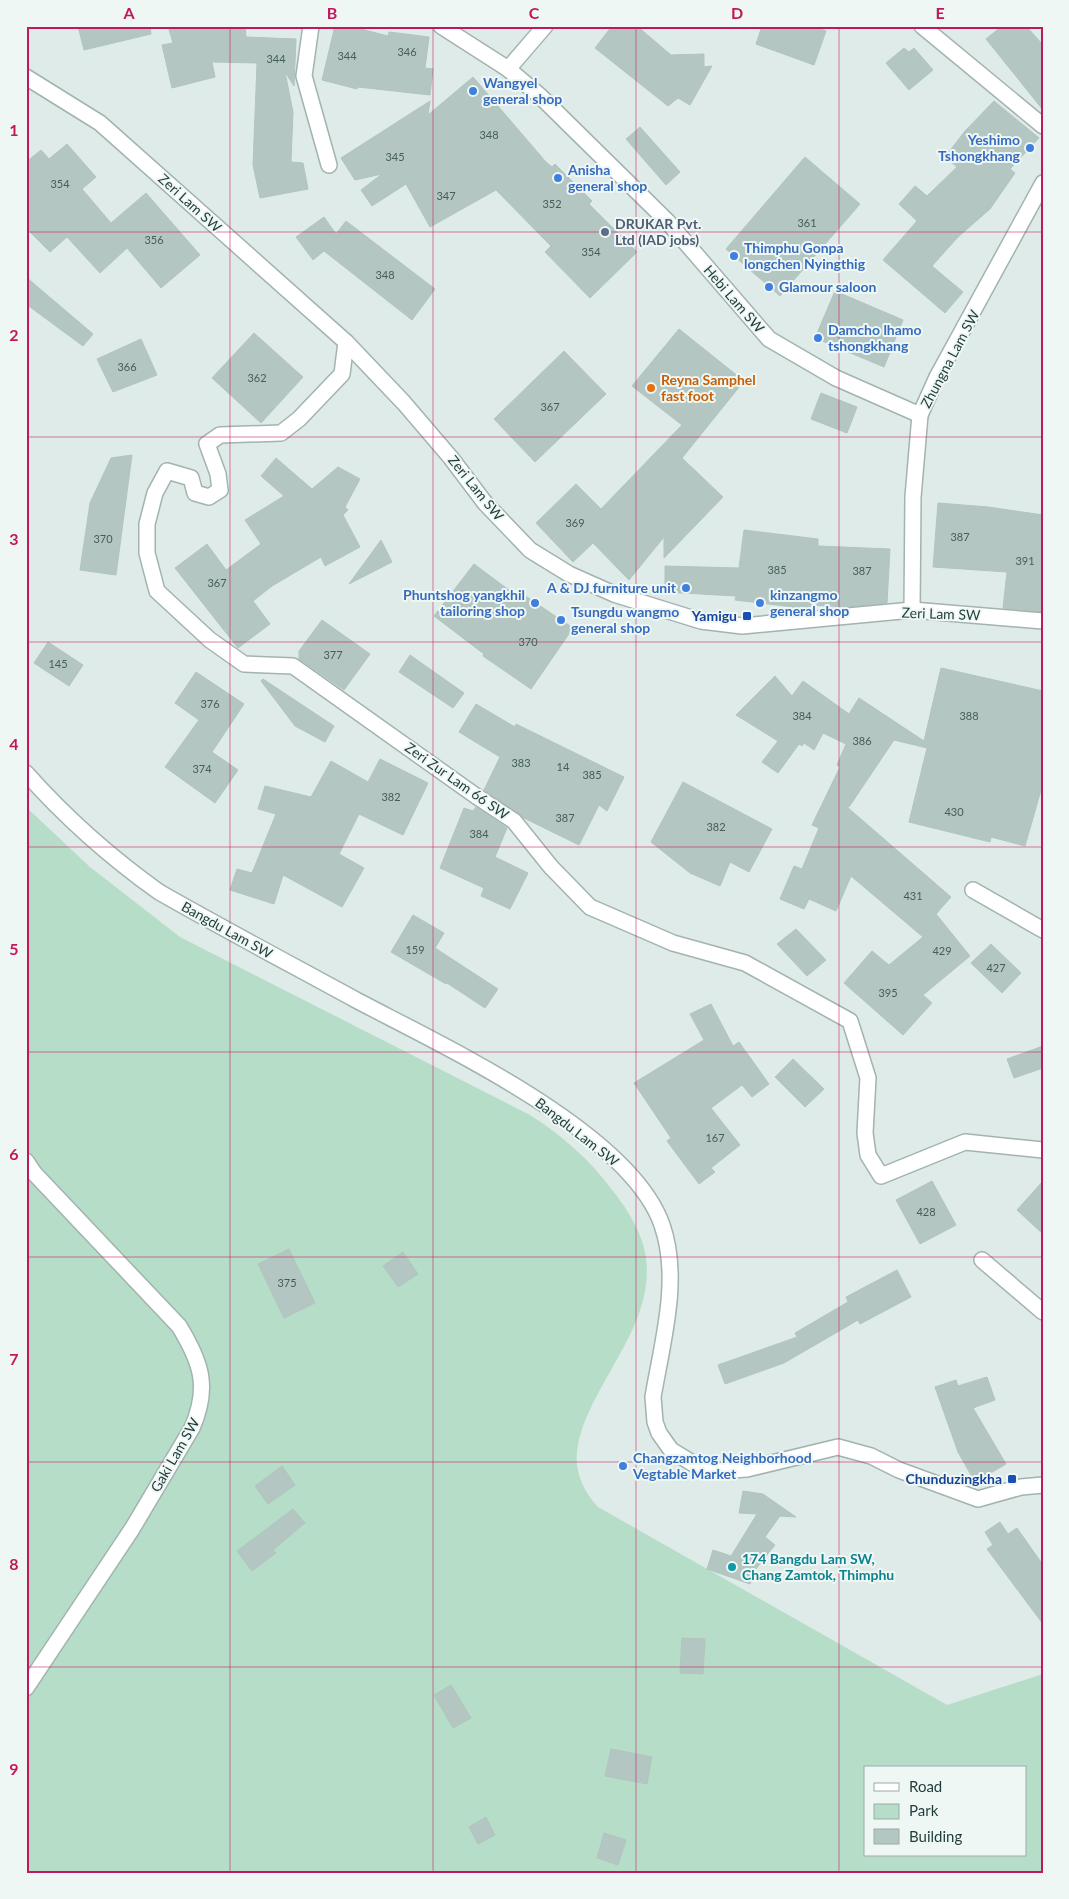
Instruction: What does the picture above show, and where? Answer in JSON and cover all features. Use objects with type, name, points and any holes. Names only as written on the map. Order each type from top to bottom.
[{"type":"street","points":[[311,26],[304,76],[330,165]]},
{"type":"street","name":"Hebi Lam SW","points":[[441,26],[508,69],[540,96],[667,221],[769,339],[836,378],[920,415]]},
{"type":"street","points":[[508,69],[545,26]]},
{"type":"street","points":[[922,26],[1043,126]]},
{"type":"street","name":"Zeri Lam SW","points":[[26,77],[100,123],[346,342],[404,403],[451,458],[485,503],[530,550],[569,574],[614,594],[701,621],[742,626],[912,610],[1043,621]]},
{"type":"street","name":"Zhungna Lam SW","points":[[912,610],[913,497],[920,415],[937,377],[1043,183]]},
{"type":"street","name":"Zeri Zur Lam 66 SW","points":[[346,342],[342,374],[299,419],[280,432],[220,435],[207,444],[218,474],[220,490],[209,497],[195,493],[191,478],[167,471],[155,493],[147,524],[147,552],[157,591],[210,640],[244,664],[293,666],[514,821],[550,867],[590,907],[673,943],[745,963],[850,1022],[868,1078],[865,1133],[868,1156],[881,1176],[965,1142],[1043,1150]]},
{"type":"street","name":"Bangdu Lam SW","points":[[26,773],[82,830],[129,871],[159,892],[495,1073],[566,1120],[618,1162],[653,1204],[662,1225],[668,1248],[668,1296],[653,1397],[653,1410],[659,1433],[671,1450],[679,1457],[697,1466],[727,1472],[838,1447],[871,1456],[899,1470],[978,1499],[1021,1487],[1043,1484]]},
{"type":"street","points":[[972,890],[1043,930]]},
{"type":"street","name":"Gaki Lam SW","points":[[26,1161],[34,1173],[179,1326],[194,1350],[201,1372],[202,1394],[200,1411],[132,1529],[26,1688]]},
{"type":"street","points":[[982,1260],[1043,1312]]},
{"type":"green space","points":[[26,807],[90,867],[180,937],[530,1115],[575,1149],[595,1169],[624,1206],[638,1231],[646,1258],[646,1283],[641,1307],[632,1331],[595,1399],[578,1445],[578,1470],[587,1493],[598,1507],[947,1705],[1043,1674],[1043,1873],[26,1873]]},
{"type":"building","points":[[78,26],[150,26],[151,34],[84,50]]},
{"type":"building","points":[[168,26],[245,26],[246,37],[296,39],[294,86],[285,72],[293,112],[291,162],[303,163],[308,189],[260,198],[253,165],[257,63],[212,62],[215,77],[172,88],[162,45],[173,43]]},
{"type":"building","points":[[335,26],[349,26],[388,36],[389,32],[429,37],[425,68],[433,69],[430,95],[358,87],[357,89],[322,80]]},
{"type":"building","points":[[612,26],[637,26],[671,55],[704,54],[704,67],[712,66],[690,105],[678,98],[668,106],[595,48]]},
{"type":"building","points":[[762,26],[813,26],[826,31],[814,65],[756,44]]},
{"type":"building","points":[[1002,26],[1026,26],[1043,45],[1043,110],[986,39]]},
{"type":"building","points":[[904,48],[909,52],[914,48],[933,70],[909,90],[886,63]]},
{"type":"building","points":[[473,77],[546,162],[552,167],[555,164],[592,201],[589,204],[637,252],[590,298],[545,252],[551,246],[496,190],[430,227],[406,184],[372,206],[361,190],[382,174],[355,180],[341,158],[430,101],[428,115]]},
{"type":"building","points":[[994,101],[1039,138],[1010,169],[1015,173],[990,209],[958,237],[932,266],[963,292],[945,313],[883,260],[917,221],[899,204],[915,186],[927,196],[957,167],[945,157],[965,131]]},
{"type":"building","points":[[640,127],[680,172],[666,185],[626,139]]},
{"type":"building","points":[[67,144],[96,177],[82,189],[111,223],[146,193],[200,255],[161,288],[127,248],[100,273],[67,237],[50,252],[26,228],[26,162],[41,150],[49,159]]},
{"type":"building","points":[[805,157],[860,204],[780,296],[726,249]]},
{"type":"building","points":[[324,217],[336,234],[346,221],[435,289],[412,320],[324,251],[313,260],[296,237]]},
{"type":"building","points":[[26,277],[93,334],[83,346],[26,304]]},
{"type":"building","points":[[835,291],[903,320],[884,367],[815,338]]},
{"type":"building","points":[[679,329],[744,381],[682,458],[723,497],[664,558],[664,537],[629,580],[593,543],[573,562],[536,523],[576,484],[601,509],[682,425],[632,386]]},
{"type":"building","points":[[254,333],[303,377],[261,423],[212,378]]},
{"type":"building","points":[[141,339],[157,375],[113,392],[97,359]]},
{"type":"building","points":[[564,351],[606,394],[535,462],[494,419]]},
{"type":"building","points":[[821,393],[857,407],[847,433],[811,419]]},
{"type":"building","points":[[132,455],[116,575],[80,570],[90,503],[111,458]]},
{"type":"building","points":[[276,458],[312,489],[338,467],[360,479],[345,507],[348,510],[343,515],[360,547],[325,566],[321,557],[272,586],[253,601],[270,624],[238,648],[175,568],[207,544],[226,570],[261,544],[245,520],[284,496],[261,476]]},
{"type":"building","points":[[938,503],[988,507],[1043,515],[1043,612],[1003,608],[1007,572],[933,567]]},
{"type":"building","points":[[744,530],[818,539],[818,546],[890,549],[887,603],[847,607],[811,605],[810,609],[735,600],[736,596],[665,592],[665,566],[739,568]]},
{"type":"building","points":[[381,540],[392,562],[349,584]]},
{"type":"building","points":[[474,564],[521,599],[524,595],[573,628],[531,689],[483,656],[484,654],[434,616]]},
{"type":"building","points":[[322,620],[370,654],[344,690],[299,659],[299,651]]},
{"type":"building","points":[[48,642],[83,665],[69,686],[34,663]]},
{"type":"building","points":[[410,655],[464,693],[453,708],[399,672]]},
{"type":"building","points":[[941,668],[1043,691],[1043,783],[1025,846],[991,837],[990,842],[909,822],[927,748],[894,740],[849,807],[847,807],[951,897],[936,914],[970,956],[923,995],[932,1003],[903,1035],[844,983],[872,951],[889,965],[923,937],[851,876],[836,911],[809,899],[804,909],[780,899],[794,866],[802,869],[819,828],[812,825],[840,767],[837,765],[846,744],[823,733],[814,750],[804,743],[802,746],[799,744],[778,773],[762,762],[778,741],[736,715],[775,676],[792,696],[803,681],[849,714],[859,698],[924,741]]},
{"type":"building","points":[[196,672],[244,704],[212,752],[238,770],[215,803],[165,767],[199,720],[175,703]]},
{"type":"building","points":[[263,679],[334,726],[325,742],[295,726],[261,681]]},
{"type":"building","points":[[476,704],[515,727],[516,724],[624,777],[607,811],[599,805],[579,845],[524,818],[484,790],[500,757],[459,732]]},
{"type":"building","points":[[380,759],[428,783],[403,835],[359,814],[339,854],[364,868],[342,907],[283,875],[274,904],[230,890],[237,869],[252,873],[276,814],[258,809],[265,786],[311,797],[331,761],[368,782]]},
{"type":"building","points":[[683,782],[772,829],[749,872],[730,862],[720,886],[690,873],[651,842]]},
{"type":"building","points":[[476,807],[507,828],[495,857],[528,873],[510,909],[481,896],[484,888],[440,868],[464,808],[473,811]]},
{"type":"building","points":[[413,915],[444,933],[435,948],[498,989],[485,1008],[447,983],[391,952]]},
{"type":"building","points":[[796,929],[826,960],[807,976],[777,944]]},
{"type":"building","points":[[991,944],[1021,973],[1002,993],[971,963]]},
{"type":"building","points":[[711,1004],[733,1046],[739,1042],[769,1084],[752,1097],[742,1085],[711,1108],[740,1145],[711,1168],[715,1172],[699,1184],[667,1141],[671,1138],[634,1083],[704,1040],[690,1014]]},
{"type":"building","points":[[1043,1046],[1043,1068],[1014,1078],[1007,1059]]},
{"type":"building","points":[[793,1059],[824,1089],[805,1107],[775,1077]]},
{"type":"building","points":[[932,1181],[956,1225],[920,1244],[896,1200]]},
{"type":"building","points":[[1043,1181],[1043,1234],[1017,1210]]},
{"type":"building","points":[[289,1249],[315,1303],[284,1318],[258,1264]]},
{"type":"building","points":[[403,1252],[418,1274],[398,1287],[383,1266]]},
{"type":"building","points":[[897,1270],[911,1297],[860,1324],[858,1320],[784,1363],[725,1384],[718,1365],[797,1337],[795,1333],[848,1302],[846,1297]]},
{"type":"building","points":[[987,1377],[995,1400],[973,1408],[1006,1464],[975,1482],[958,1452],[935,1387],[956,1380],[958,1386]]},
{"type":"building","points":[[282,1466],[295,1485],[268,1504],[255,1486]]},
{"type":"building","points":[[743,1491],[763,1494],[796,1517],[780,1516],[765,1537],[775,1545],[755,1570],[750,1584],[707,1569],[713,1550],[731,1556],[757,1514],[739,1513]]},
{"type":"building","points":[[293,1509],[305,1523],[273,1550],[276,1553],[252,1571],[237,1551]]},
{"type":"building","points":[[1000,1522],[1008,1534],[1017,1528],[1043,1565],[1043,1624],[987,1549],[993,1545],[985,1532]]},
{"type":"building","points":[[682,1638],[705,1639],[703,1674],[680,1673]]},
{"type":"building","points":[[451,1685],[471,1718],[453,1728],[434,1695]]},
{"type":"building","points":[[611,1749],[652,1757],[647,1784],[605,1776]]},
{"type":"building","points":[[486,1817],[495,1835],[478,1844],[469,1827]]},
{"type":"building","points":[[604,1833],[626,1840],[618,1865],[597,1858]]},
{"type":"place","name":"Wangyel general shop","points":[[473,91]]},
{"type":"place","name":"Yeshimo Tshongkhang","points":[[1030,148]]},
{"type":"place","name":"Anisha general shop","points":[[558,178]]},
{"type":"place","name":"DRUKAR Pvt. Ltd (IAD jobs)","points":[[605,232]]},
{"type":"place","name":"Thimphu Gonpa longchen Nyingthig","points":[[734,256]]},
{"type":"place","name":"Glamour saloon","points":[[769,287]]},
{"type":"place","name":"Damcho lhamo tshongkhang","points":[[818,338]]},
{"type":"place","name":"Reyna Samphel fast foot","points":[[651,388]]},
{"type":"place","name":"A & DJ furniture unit","points":[[686,588]]},
{"type":"place","name":"Phuntshog yangkhil tailoring shop","points":[[535,603]]},
{"type":"place","name":"kinzangmo general shop","points":[[760,603]]},
{"type":"place","name":"Yamigu","points":[[747,616]]},
{"type":"place","name":"Tsungdu wangmo general shop","points":[[561,620]]},
{"type":"place","name":"Changzamtog Neighborhood Vegtable Market","points":[[623,1466]]},
{"type":"place","name":"Chunduzingkha","points":[[1012,1479]]},
{"type":"place","name":"174 Bangdu Lam SW, Chang Zamtok, Thimphu","points":[[732,1567]]}]
